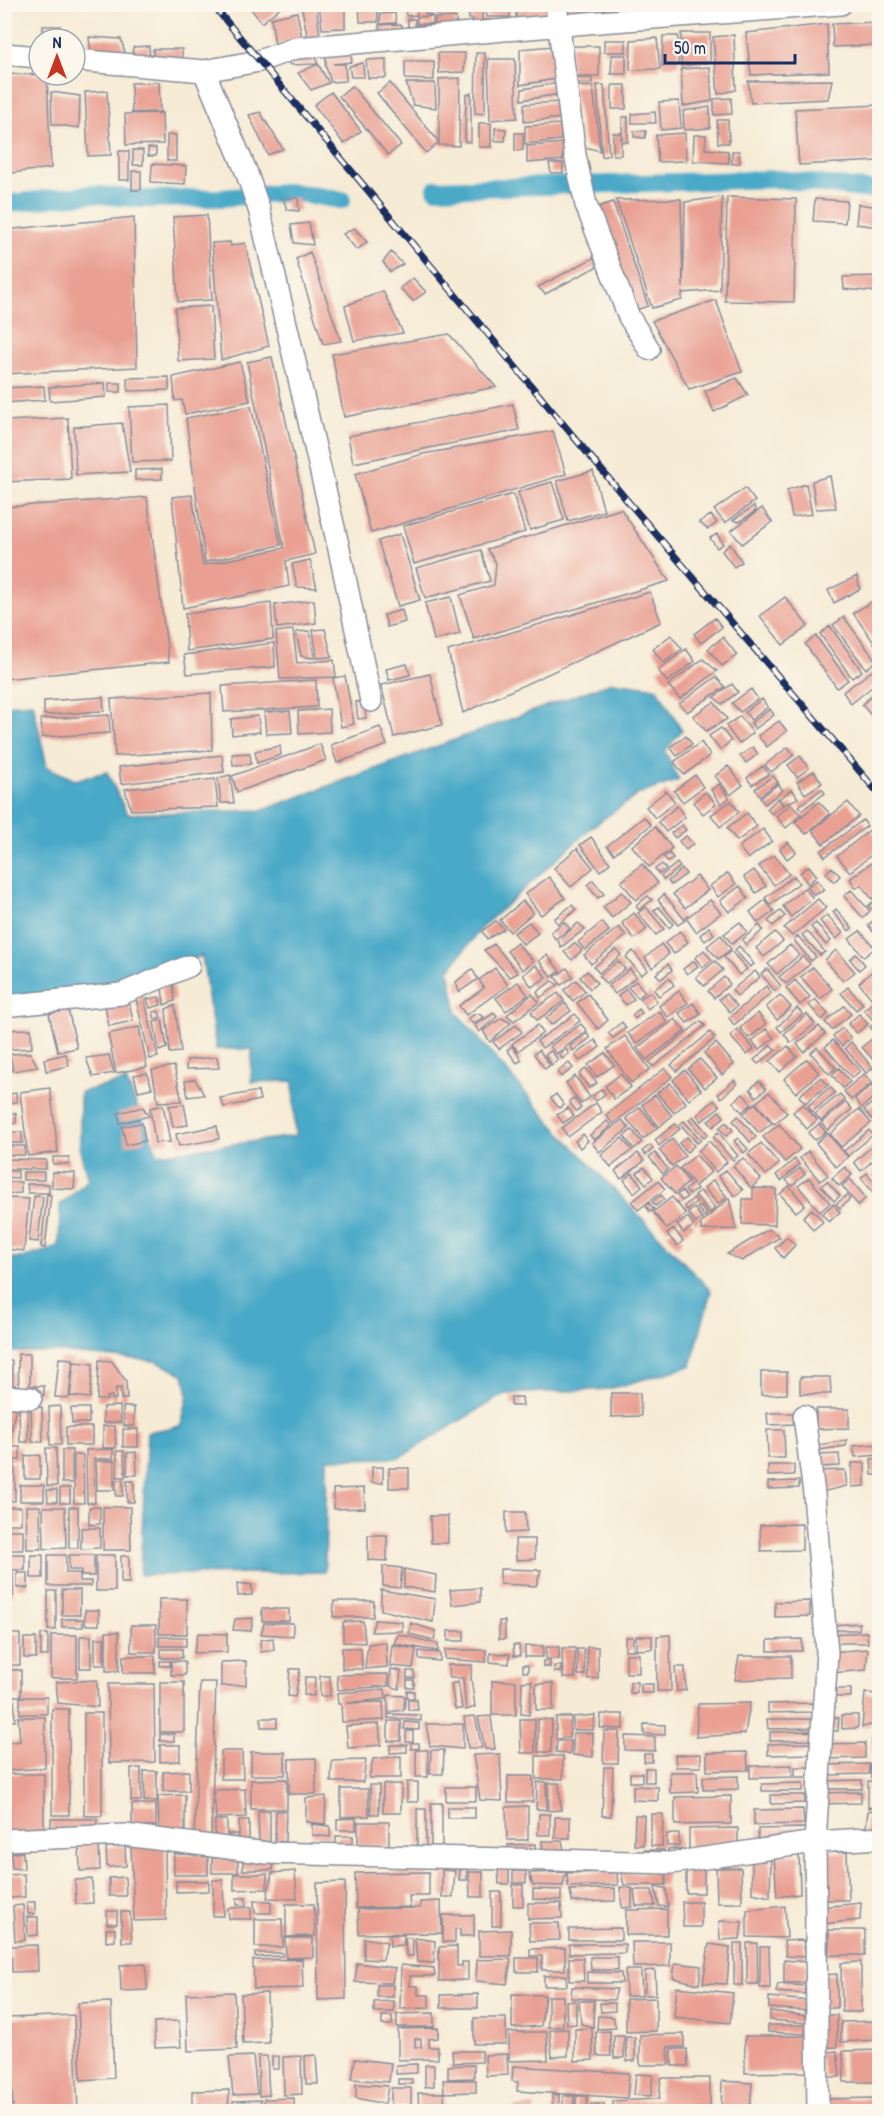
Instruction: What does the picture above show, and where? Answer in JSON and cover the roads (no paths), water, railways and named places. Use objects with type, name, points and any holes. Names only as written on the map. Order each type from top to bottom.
[{"type":"street","points":[[556,4],[575,156],[586,205],[629,317],[649,349]]},
{"type":"street","points":[[87,61],[204,71],[259,61],[296,48],[841,4]]},
{"type":"street","points":[[4,54],[27,56]]},
{"type":"street","points":[[204,71],[246,171],[259,209],[339,549],[371,702]]},
{"type":"street","points":[[4,1006],[121,994],[189,966]]},
{"type":"street","points":[[4,1396],[31,1398]]},
{"type":"street","points":[[804,1416],[814,1494],[826,1652],[815,1842],[818,2112]]},
{"type":"street","points":[[4,1840],[124,1835],[267,1853],[672,1863],[815,1842],[879,1838]]},
{"type":"water","points":[[612,682],[657,688],[682,730],[665,751],[679,780],[639,794],[592,827],[481,928],[449,970],[457,1013],[552,1124],[711,1291],[691,1366],[609,1389],[504,1394],[399,1458],[327,1459],[325,1572],[140,1575],[147,1432],[181,1426],[188,1394],[184,1375],[156,1361],[59,1352],[5,1352],[5,1258],[22,1258],[59,1247],[60,1205],[88,1180],[80,1150],[80,1092],[126,1081],[158,1154],[295,1136],[293,1081],[251,1082],[252,1049],[216,1049],[202,956],[98,991],[5,1000],[5,705],[33,703],[47,767],[75,780],[107,772],[127,814],[263,810]]},
{"type":"waterway","points":[[436,189],[777,179],[880,191]]},
{"type":"waterway","points":[[4,204],[91,194],[141,199],[222,198],[291,192],[342,200]]},
{"type":"railway","points":[[212,4],[625,498],[880,795]]}]
